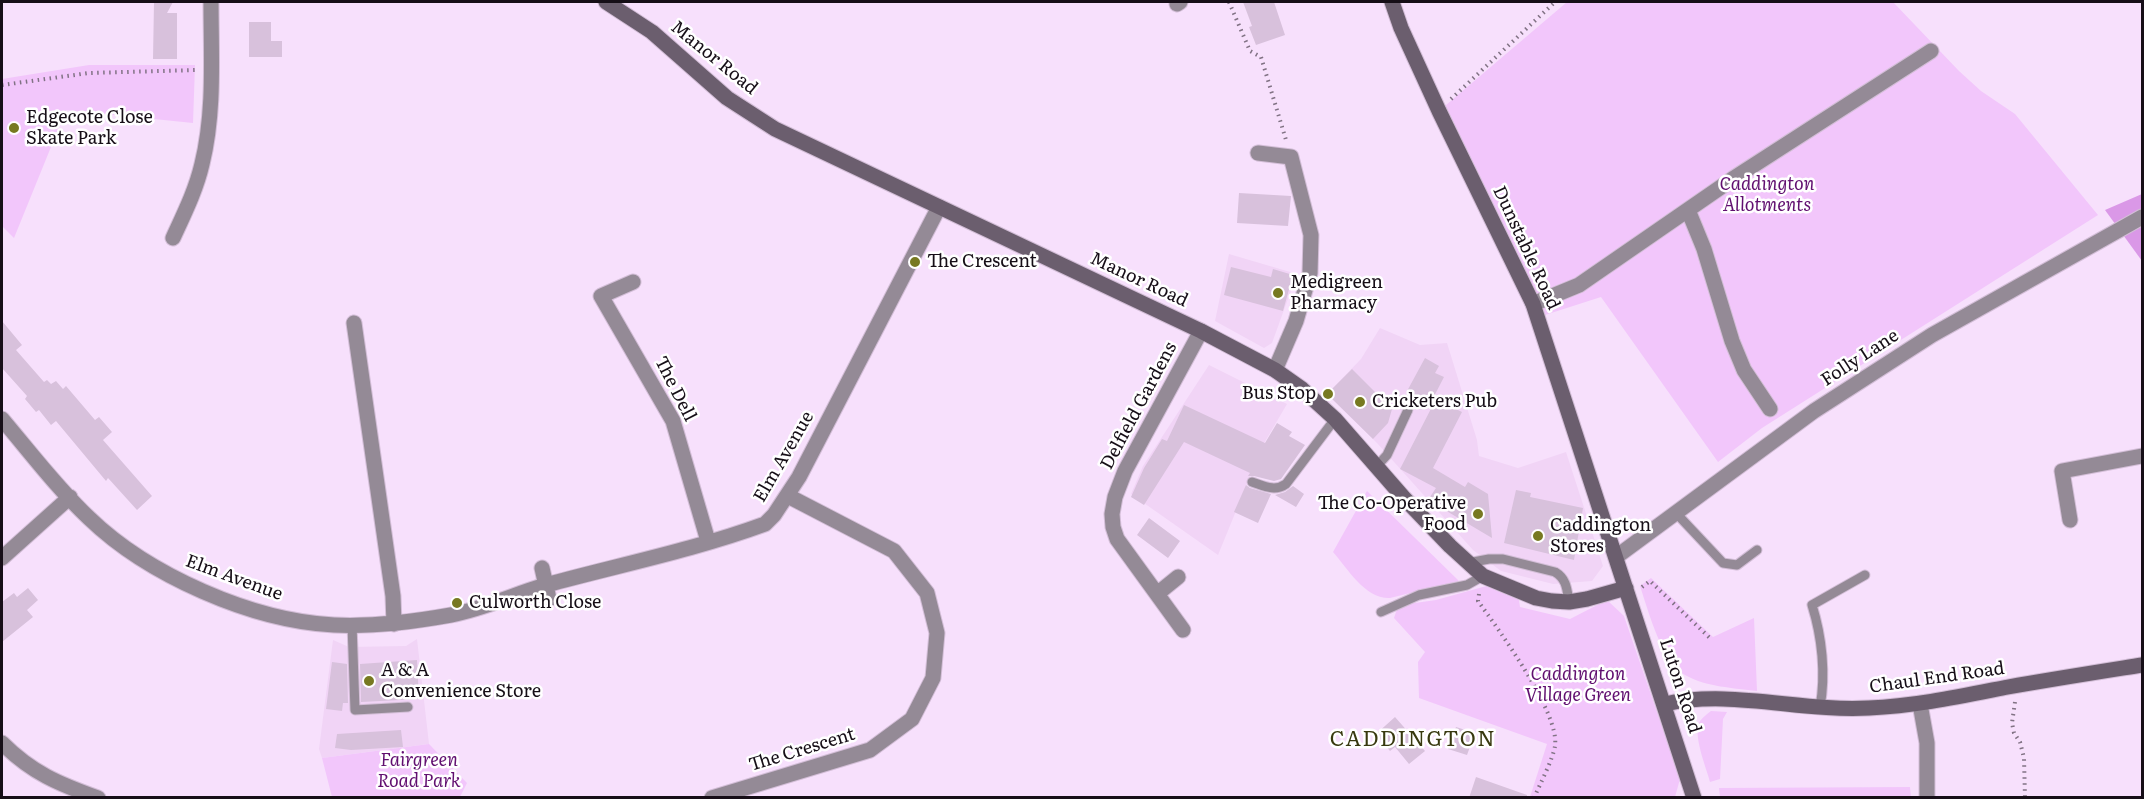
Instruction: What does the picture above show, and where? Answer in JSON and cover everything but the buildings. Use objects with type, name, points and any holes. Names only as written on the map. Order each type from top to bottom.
[{"type":"street","points":[[173,238],[202,165],[212,109],[211,2]]},
{"type":"street","name":"Manor Road","points":[[606,2],[652,32],[727,98],[775,129],[1201,331],[1275,370],[1302,389],[1335,419],[1404,498],[1483,576],[1536,598],[1569,602],[1627,592]]},
{"type":"street","name":"Dunstable Road","points":[[1392,2],[1401,28],[1439,111],[1533,304],[1627,592]]},
{"type":"street","points":[[1533,304],[1579,285],[1688,210],[1931,51]]},
{"type":"street","points":[[1258,153],[1291,157],[1311,235],[1310,273],[1296,321],[1275,370]]},
{"type":"street","name":"Elm Avenue","points":[[2,419],[89,518],[144,561],[178,580],[257,610],[333,625],[394,624],[454,615],[548,592],[631,564],[765,524],[788,496],[939,207]]},
{"type":"street","points":[[1688,210],[1704,249],[1732,341],[1744,370],[1770,409]]},
{"type":"street","name":"Folly Lane","points":[[1616,557],[1814,411],[1932,335],[2142,217]]},
{"type":"street","name":"The Dell","points":[[633,282],[601,296],[673,421],[708,541]]},
{"type":"street","points":[[354,323],[393,596],[394,624]]},
{"type":"street","name":"Delfield Gardens","points":[[1183,630],[1117,539],[1113,527],[1115,497],[1125,471],[1201,331]]},
{"type":"street","points":[[2070,520],[2062,471],[2142,456]]},
{"type":"street","name":"The Crescent","points":[[712,798],[870,750],[912,719],[933,678],[937,633],[927,593],[894,551],[788,496]]},
{"type":"street","points":[[2,558],[70,497]]},
{"type":"street","points":[[542,568],[548,592]]},
{"type":"street","points":[[1157,594],[1178,577]]},
{"type":"street","name":"Luton Road","points":[[1627,592],[1694,798]]},
{"type":"street","name":"Chaul End Road","points":[[1665,704],[1684,700],[1714,699],[1820,707],[1867,708],[1920,704],[2142,665]]},
{"type":"street","points":[[1920,704],[1927,743],[1927,798]]},
{"type":"street","points":[[2,743],[20,761],[58,784],[98,798]]},
{"type":"lane","points":[[1376,467],[1387,455],[1408,410]]},
{"type":"lane","points":[[1252,482],[1273,489],[1279,489],[1286,484],[1335,419]]},
{"type":"lane","points":[[1676,513],[1723,563],[1737,565],[1757,549]]},
{"type":"lane","points":[[1468,563],[1503,559],[1555,572],[1566,584],[1569,602]]},
{"type":"lane","points":[[1820,707],[1824,686],[1818,623],[1812,605],[1865,574]]},
{"type":"lane","points":[[1381,612],[1419,595],[1467,585],[1483,576]]},
{"type":"lane","points":[[352,624],[355,710],[408,706]]},
{"type":"path","points":[[1229,2],[1250,51],[1261,57],[1291,157]]},
{"type":"path","points":[[1439,111],[1556,2]]},
{"type":"path","points":[[2,85],[89,73],[198,70]]},
{"type":"path","points":[[1483,576],[1478,601],[1529,679],[1554,726],[1555,746],[1534,798]]},
{"type":"path","points":[[1627,592],[1650,581],[1712,640]]},
{"type":"path","points":[[2013,686],[2015,705],[2012,723],[2024,758],[2025,798]]},
{"type":"shaded area","points":[[2142,194],[2142,261],[2105,210]]},
{"type":"shaded area","points":[[1229,254],[1297,274],[1272,343],[1264,348],[1215,321]]},
{"type":"shaded area","points":[[1380,328],[1420,345],[1447,343],[1477,440],[1479,456],[1518,468],[1566,452],[1603,566],[1592,581],[1553,584],[1501,571],[1473,550],[1377,443],[1327,394],[1361,359]]},
{"type":"shaded area","points":[[1209,365],[1287,404],[1263,445],[1218,555],[1131,494],[1143,466]]},
{"type":"shaded area","points":[[417,639],[429,744],[322,758],[319,749],[333,640],[349,647],[406,646]]},
{"type":"green space","name":"Caddington Allotments","points":[[1567,2],[1893,2],[1959,71],[1981,91],[2015,114],[2098,215],[1762,428],[1718,462],[1601,297],[1545,315],[1439,111]]},
{"type":"green space","points":[[89,65],[195,65],[193,123],[66,110],[14,238],[2,226],[2,79]]},
{"type":"green space","points":[[1367,491],[1459,581],[1390,598],[1373,594],[1358,582],[1333,552]]},
{"type":"green space","points":[[1651,578],[1713,637],[1754,618],[1757,691],[1702,682],[1677,669],[1669,659],[1657,635],[1640,586]]},
{"type":"green space","name":"Caddington Village Green","points":[[1490,585],[1518,594],[1520,607],[1570,619],[1607,600],[1624,616],[1680,779],[1675,797],[1530,797],[1547,744],[1419,698],[1418,662],[1425,652],[1394,618],[1397,609],[1408,604],[1436,600]]},
{"type":"green space","points":[[1711,711],[1727,712],[1723,719],[1720,779],[1710,782],[1700,751],[1698,727],[1700,721]]},
{"type":"green space","name":"Fairgreen Road Park","points":[[429,744],[467,783],[460,797],[332,797],[322,758]]},
{"type":"green space","points":[[1910,787],[1911,798],[1720,797],[1719,788]]},
{"type":"place","name":"Edgecote Close Skate Park","points":[[14,128]]},
{"type":"place","name":"The Crescent","points":[[915,262]]},
{"type":"place","name":"Medigreen Pharmacy","points":[[1278,293]]},
{"type":"place","name":"Bus Stop","points":[[1328,394]]},
{"type":"place","name":"Cricketers Pub","points":[[1360,402]]},
{"type":"place","name":"The Co-Operative Food","points":[[1478,514]]},
{"type":"place","name":"Caddington Stores","points":[[1538,536]]},
{"type":"place","name":"Culworth Close","points":[[457,603]]},
{"type":"place","name":"A & A Convenience Store","points":[[369,681]]},
{"type":"district","name":"CADDINGTON","points":[[1413,740]]}]
